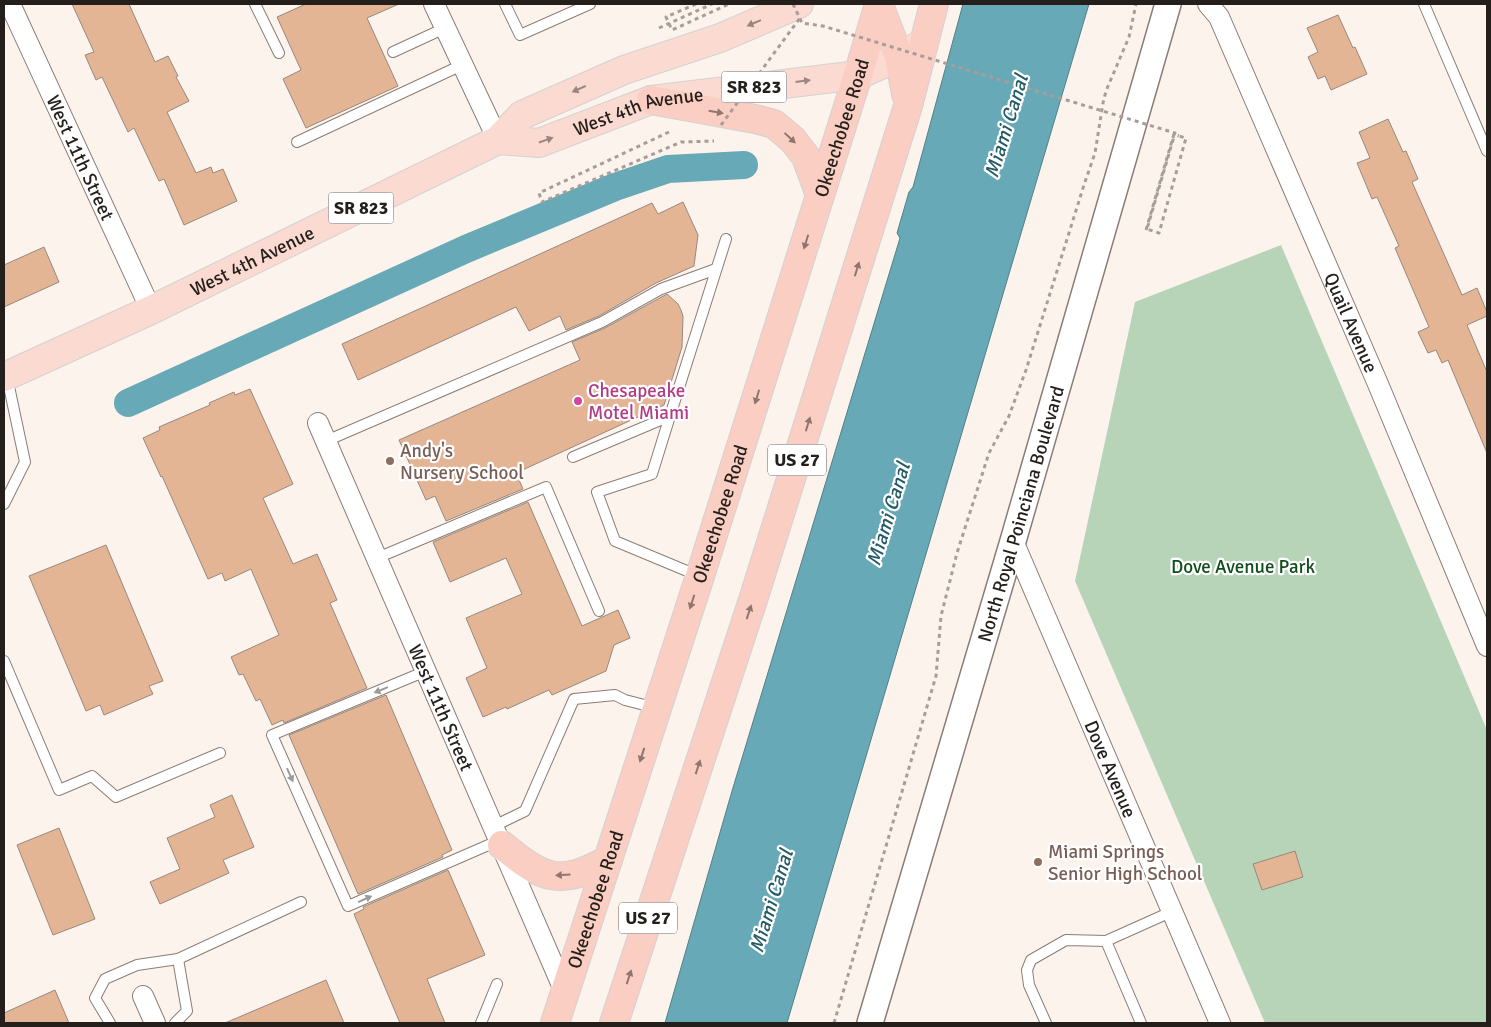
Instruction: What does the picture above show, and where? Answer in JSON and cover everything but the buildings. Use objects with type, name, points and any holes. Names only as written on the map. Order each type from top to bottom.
[{"type":"highway","name":"US 27","points":[[614,1023],[753,600],[908,106],[934,4]]},
{"type":"highway","points":[[879,5],[899,57],[908,106]]},
{"type":"highway","name":"Okeechobee Road","points":[[555,1023],[700,576],[879,5]]},
{"type":"highway","points":[[651,100],[755,118],[774,124],[793,140],[806,157],[820,195]]},
{"type":"highway","points":[[498,837],[528,866],[549,876],[568,876],[583,872],[608,860]]},
{"type":"highway","points":[[565,992],[578,1023]]},
{"type":"main road","name":"West 4th Avenue","points":[[5,377],[151,310],[498,140],[522,115],[624,70],[799,11]]},
{"type":"main road","name":"West 4th Avenue","points":[[498,140],[539,143],[651,100],[858,75],[923,44]]},
{"type":"street","name":"West 11th Street","points":[[10,4],[151,310]]},
{"type":"street","points":[[434,4],[498,140]]},
{"type":"street","name":"North Royal Poinciana Boulevard","points":[[870,1023],[1013,541],[1168,4]]},
{"type":"street","name":"Quail Avenue","points":[[1208,4],[1219,17],[1481,616],[1487,646]]},
{"type":"street","name":"West 11th Street","points":[[322,432],[565,992]]},
{"type":"street","name":"Dove Avenue","points":[[1013,541],[1220,1023]]},
{"type":"street","points":[[143,996],[155,1023]]},
{"type":"lane","points":[[255,4],[278,53]]},
{"type":"lane","points":[[505,4],[520,35],[590,4]]},
{"type":"lane","points":[[1424,4],[1487,151]]},
{"type":"lane","points":[[393,52],[445,28]]},
{"type":"lane","points":[[297,142],[462,64]]},
{"type":"lane","points":[[700,576],[615,541],[597,492],[652,474],[726,238]]},
{"type":"lane","points":[[322,432],[602,322],[661,289],[716,268]]},
{"type":"lane","points":[[4,504],[25,462],[5,377]]},
{"type":"lane","points":[[573,457],[670,416]]},
{"type":"lane","points":[[377,558],[546,487],[599,611]]},
{"type":"lane","points":[[4,661],[60,790],[92,776],[116,797],[220,753]]},
{"type":"lane","points":[[426,671],[272,735],[348,906],[498,837],[525,811],[574,699],[615,695],[625,700],[657,708]]},
{"type":"lane","points":[[110,1023],[95,998],[105,979],[138,965],[178,959],[301,902]]},
{"type":"lane","points":[[1046,1023],[1029,985],[1027,970],[1030,960],[1066,940],[1106,941],[1173,911]]},
{"type":"lane","points":[[1106,941],[1141,1023]]},
{"type":"lane","points":[[175,1023],[187,1011],[178,959]]},
{"type":"lane","points":[[481,1023],[497,984]]},
{"type":"path","points":[[696,4],[666,17],[672,30],[729,4]]},
{"type":"path","points":[[665,25],[712,4]]},
{"type":"path","points":[[793,4],[799,11],[802,23],[823,26],[1175,133],[1147,229],[1159,233],[1186,138],[1179,136],[1174,134],[1146,230]]},
{"type":"path","points":[[834,1023],[936,676],[941,616],[957,553],[990,453],[1009,416],[1026,370],[1091,168],[1103,103],[1129,37],[1136,4]]},
{"type":"path","points":[[712,125],[721,125],[799,11]]},
{"type":"path","points":[[677,128],[538,193],[542,202],[682,142]]},
{"type":"green space","name":"Dove Avenue Park","points":[[1281,245],[1487,730],[1487,1023],[1265,1023],[1075,581],[1135,302]]},
{"type":"water","name":"Miami Canal","points":[[963,4],[1089,4],[787,1023],[665,1023],[732,791],[900,238],[897,233],[909,192],[913,187]]},
{"type":"waterway","points":[[128,403],[466,249],[615,187],[668,169],[744,165]]},
{"type":"place","name":"Chesapeake Motel Miami","points":[[578,401]]},
{"type":"place","name":"Andy's Nursery School","points":[[390,461]]},
{"type":"place","name":"Miami Springs Senior High School","points":[[1038,862]]}]
